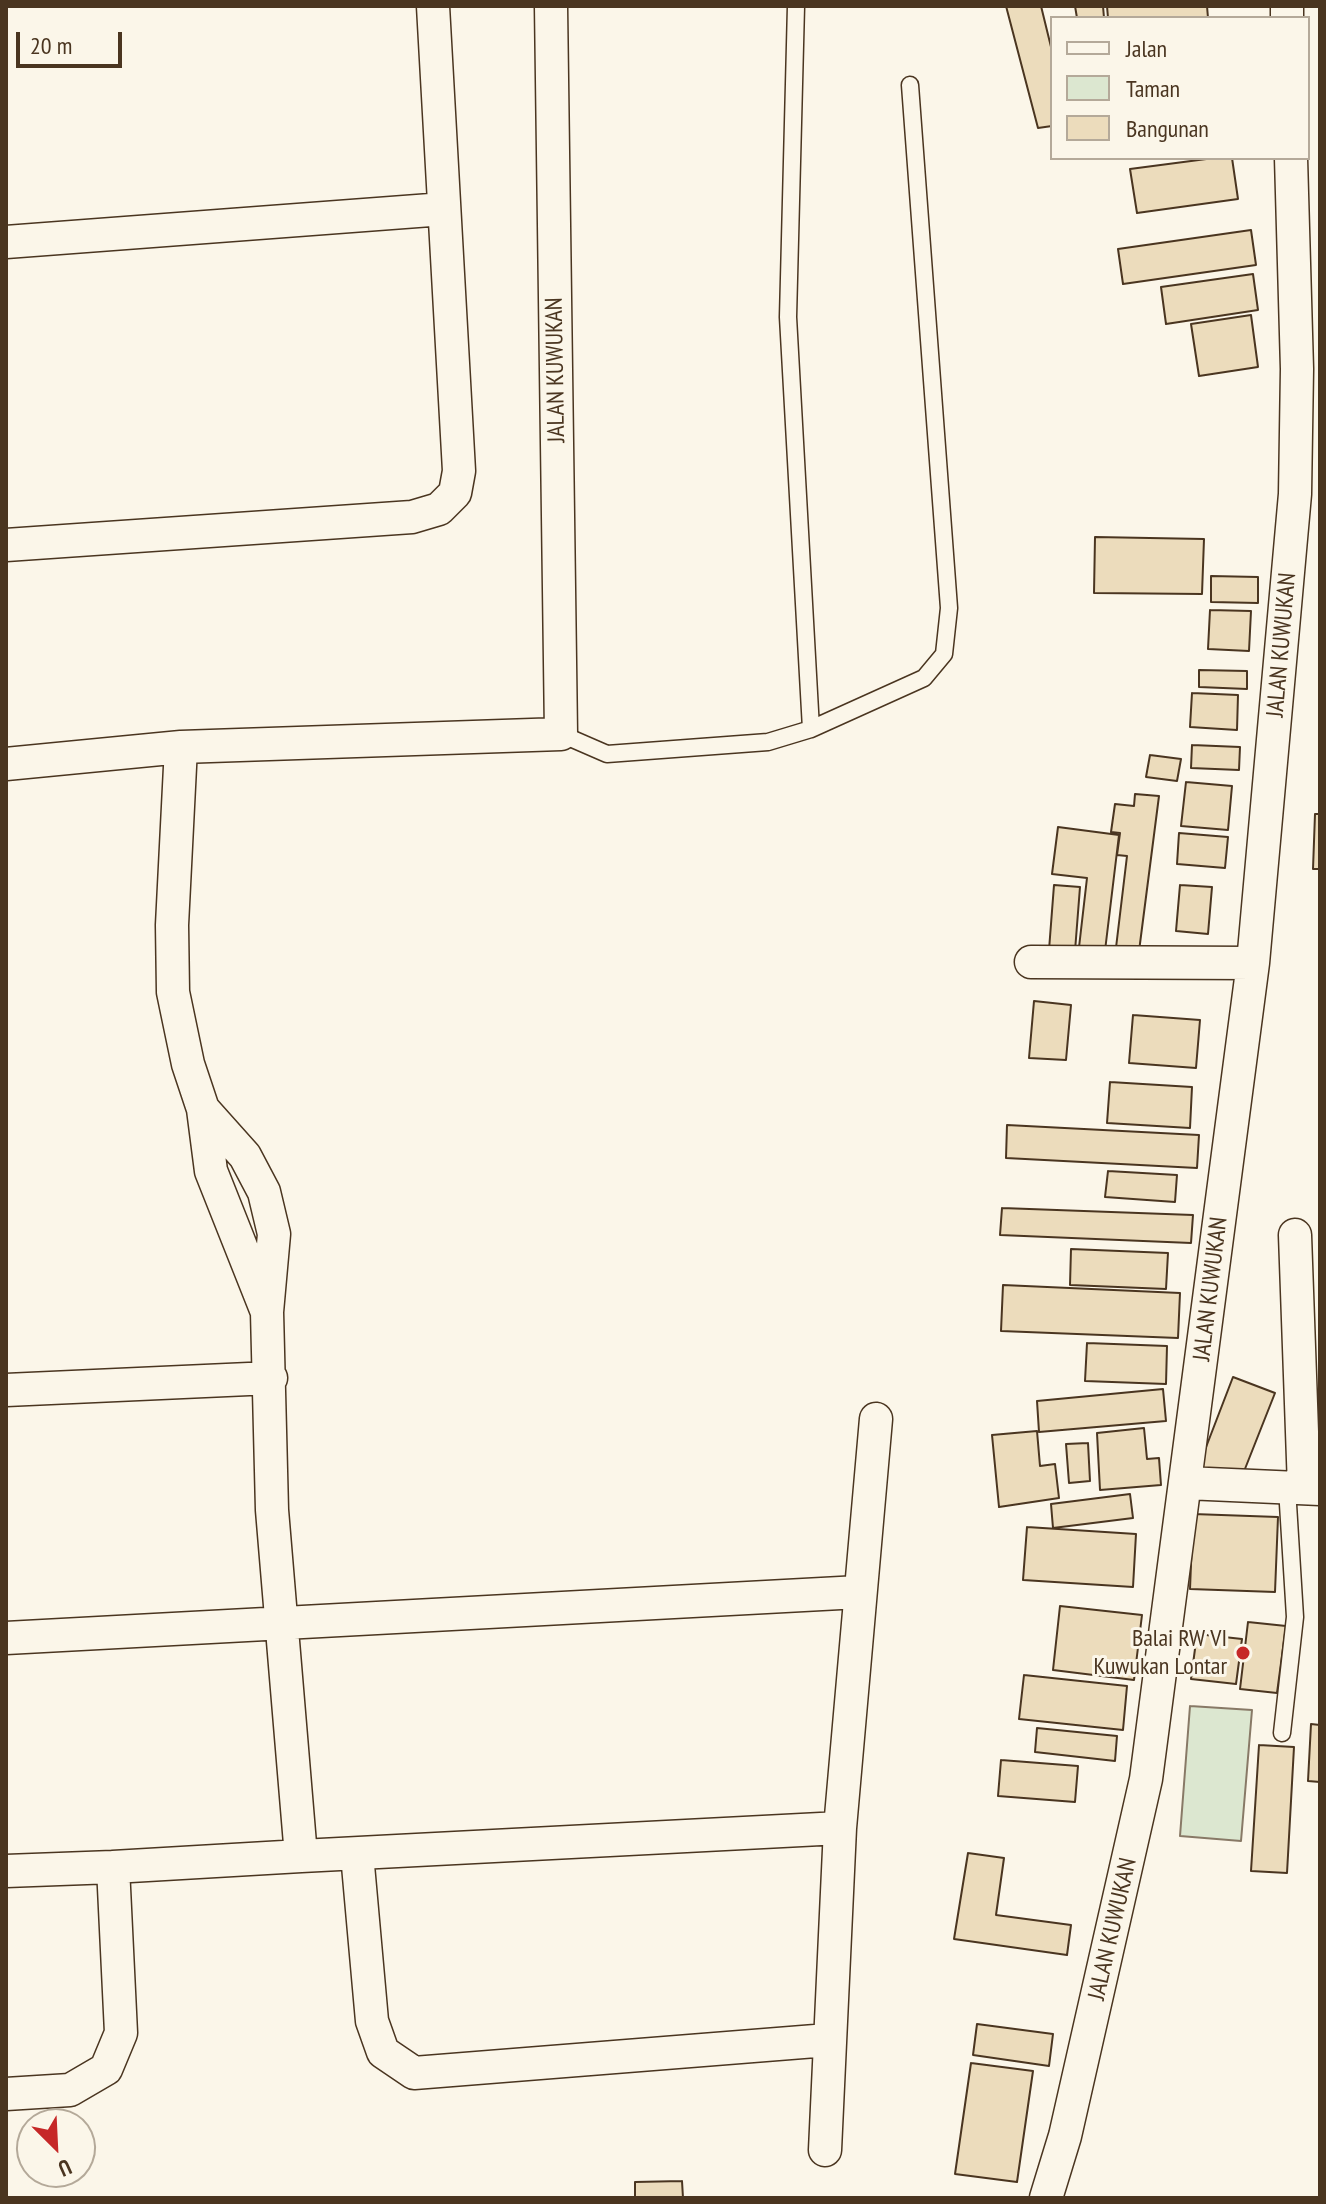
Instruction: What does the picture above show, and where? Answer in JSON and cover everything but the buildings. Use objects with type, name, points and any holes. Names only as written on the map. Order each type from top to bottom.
[{"type":"street","points":[[6,545],[412,517],[439,509],[455,493],[459,471],[433,6]]},
{"type":"street","name":"JALAN KUWUKAN","points":[[551,6],[561,734]]},
{"type":"street","name":"JALAN KUWUKAN","points":[[1046,2198],[1065,2136],[1146,1779],[1253,963],[1309,368],[1291,160]]},
{"type":"street","points":[[6,242],[444,209]]},
{"type":"street","points":[[6,764],[181,747],[561,734]]},
{"type":"street","points":[[181,747],[172,925],[173,992],[188,1064],[203,1109],[211,1171],[267,1312]]},
{"type":"street","points":[[1031,962],[1253,963]]},
{"type":"street","points":[[203,1109],[245,1156],[264,1192],[274,1234],[267,1312],[272,1510],[301,1856]]},
{"type":"street","points":[[1186,1483],[1303,1488],[1295,1235]]},
{"type":"street","points":[[6,1390],[271,1378]]},
{"type":"street","points":[[825,2150],[840,1828],[876,1419]]},
{"type":"street","points":[[6,1638],[859,1592]]},
{"type":"street","points":[[6,1871],[840,1828]]},
{"type":"street","points":[[357,1854],[372,2021],[383,2052],[414,2073],[828,2040]]},
{"type":"street","points":[[6,2094],[70,2090],[106,2069],[121,2033],[113,1867]]},
{"type":"lane","points":[[796,6],[788,317],[811,729]]},
{"type":"lane","points":[[561,734],[607,754],[768,742],[811,729],[924,678],[944,654],[949,608],[910,85]]},
{"type":"lane","points":[[1282,1733],[1295,1617],[1303,1488]]},
{"type":"green space","points":[[1190,1706],[1252,1710],[1241,1841],[1180,1836]]},
{"type":"place","name":"Balai RW VI Kuwukan Lontar","points":[[1243,1653]]}]
